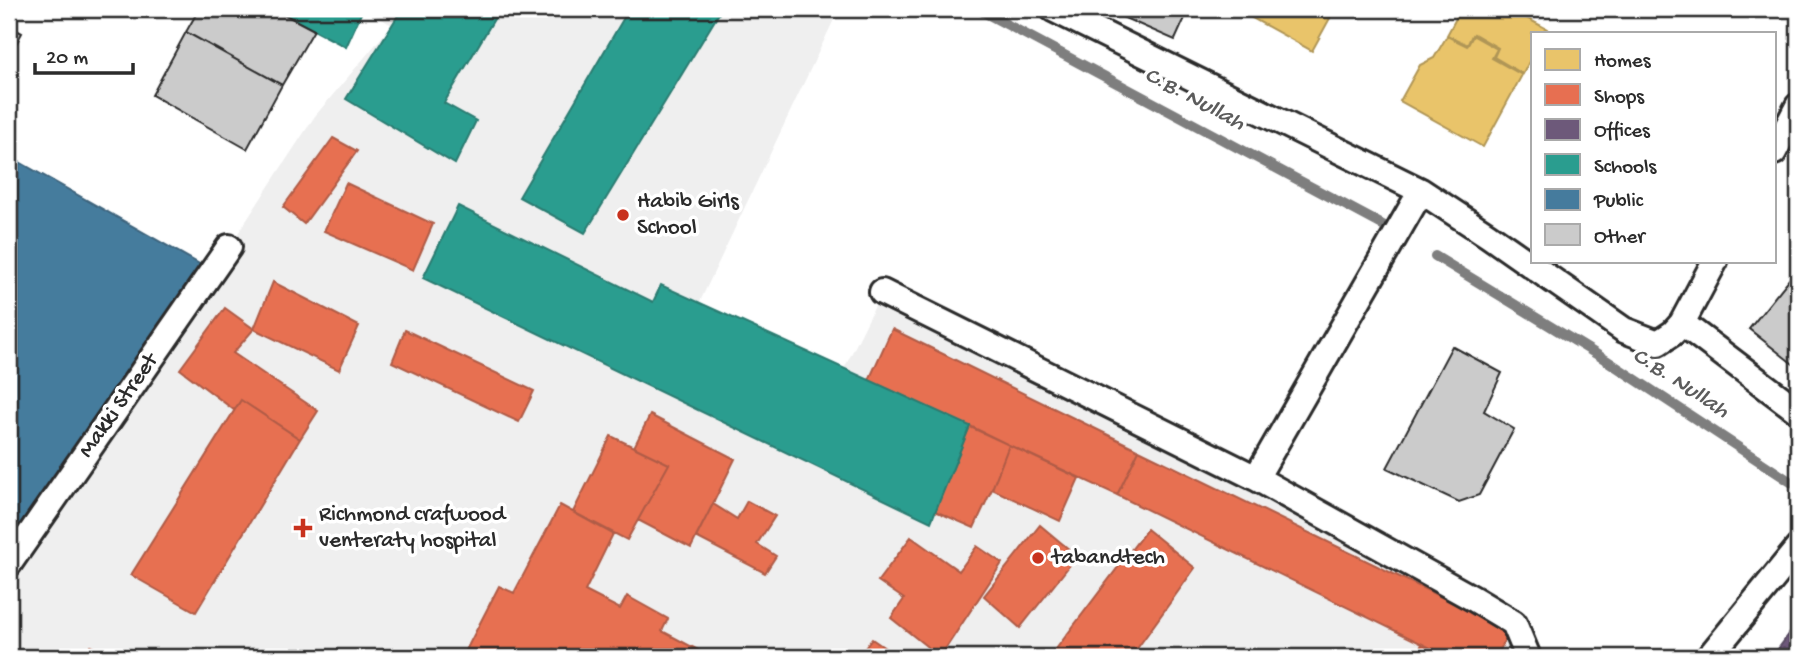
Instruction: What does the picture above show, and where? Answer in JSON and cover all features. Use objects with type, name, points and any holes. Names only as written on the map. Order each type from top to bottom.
[{"type":"street","points":[[1053,9],[1420,191],[1624,330],[1658,342],[1673,333],[1682,323],[1715,262]]},
{"type":"street","points":[[1776,148],[1798,106]]},
{"type":"street","points":[[1256,478],[1420,191]]},
{"type":"street","name":"Makki Street","points":[[9,564],[229,247]]},
{"type":"street","points":[[882,292],[1256,478],[1474,599],[1514,623],[1528,657]]},
{"type":"street","points":[[1682,323],[1798,411]]},
{"type":"street","points":[[1709,657],[1798,548]]},
{"type":"shaded area","points":[[364,9],[839,9],[695,312],[836,385],[882,292],[1474,599],[1528,657],[9,657],[9,568],[229,247],[315,116],[392,25]]},
{"type":"building: Homes","points":[[1236,9],[1335,9],[1312,51]]},
{"type":"building: Homes","points":[[1461,9],[1510,9],[1547,29],[1546,32],[1531,32],[1531,58],[1523,74],[1494,57],[1498,48],[1474,34],[1468,45],[1447,35]]},
{"type":"building: Homes","points":[[1472,35],[1497,49],[1492,58],[1522,75],[1483,147],[1400,101],[1420,65],[1434,58],[1447,36],[1467,46]]},
{"type":"building: Shops","points":[[333,138],[357,151],[304,224],[283,207]]},
{"type":"building: Shops","points":[[346,183],[433,224],[413,270],[324,231]]},
{"type":"building: Shops","points":[[273,282],[359,326],[339,370],[254,329]]},
{"type":"building: Shops","points":[[225,308],[254,329],[233,353],[318,411],[300,439],[241,400],[234,410],[180,369]]},
{"type":"building: Shops","points":[[892,329],[1139,450],[1117,495],[869,380]]},
{"type":"building: Shops","points":[[405,330],[534,391],[519,422],[392,362]]},
{"type":"building: Shops","points":[[241,400],[300,439],[196,612],[131,575]]},
{"type":"building: Shops","points":[[650,415],[735,459],[691,548],[638,520],[669,464],[634,447]]},
{"type":"building: Shops","points":[[970,426],[1009,445],[974,528],[935,511]]},
{"type":"building: Shops","points":[[611,436],[669,464],[627,540],[573,512]]},
{"type":"building: Shops","points":[[1009,445],[1079,478],[1060,521],[992,489]]},
{"type":"building: Shops","points":[[1139,450],[1509,630],[1497,657],[1449,657],[1117,495]]},
{"type":"building: Shops","points":[[747,501],[775,516],[757,544],[776,556],[765,573],[696,537],[713,504],[737,519]]},
{"type":"building: Shops","points":[[560,505],[613,534],[585,591],[620,609],[627,596],[668,619],[662,631],[711,657],[571,657],[554,649],[549,657],[463,656],[499,586],[514,593]]},
{"type":"building: Shops","points":[[1040,525],[1077,556],[1020,628],[984,596]]},
{"type":"building: Shops","points":[[1147,529],[1195,568],[1131,657],[1050,657]]},
{"type":"building: Shops","points":[[911,537],[959,571],[977,546],[1002,563],[940,657],[891,618],[904,599],[878,581]]},
{"type":"building: Shops","points":[[872,639],[898,657],[858,657]]},
{"type":"building: Shops","points":[[1422,644],[1449,657],[1416,657]]},
{"type":"building: Shops","points":[[90,646],[113,657],[84,657]]},
{"type":"building: Offices","points":[[1790,633],[1798,639],[1798,657],[1772,657]]},
{"type":"building: Schools","points":[[274,9],[363,9],[346,47]]},
{"type":"building: Schools","points":[[402,9],[500,9],[444,103],[476,121],[455,164],[346,99]]},
{"type":"building: Schools","points":[[629,9],[721,10],[585,233],[519,197]]},
{"type":"building: Schools","points":[[458,206],[653,302],[661,285],[970,426],[931,522],[423,278]]},
{"type":"building: Public","points":[[9,156],[203,266],[9,541]]},
{"type":"building: Other","points":[[199,9],[274,9],[314,30],[282,85],[186,32]]},
{"type":"building: Other","points":[[1104,9],[1189,9],[1175,40]]},
{"type":"building: Other","points":[[9,26],[22,33],[9,57]]},
{"type":"building: Other","points":[[186,32],[282,85],[247,149],[152,95]]},
{"type":"building: Other","points":[[1798,268],[1798,368],[1749,329]]},
{"type":"building: Other","points":[[1452,346],[1502,373],[1484,411],[1514,429],[1479,495],[1459,502],[1387,468]]},
{"type":"waterway","name":"C.B. Nullah","points":[[978,9],[1390,229]]},
{"type":"waterway","name":"C.B. Nullah","points":[[1435,256],[1606,360],[1794,484]]},
{"type":"place","name":"Habib Girls School","points":[[623,215]]},
{"type":"place","name":"Richmond crafwood venteraty hospital","points":[[303,528]]},
{"type":"place","name":"tabandtech","points":[[1038,558]]}]
